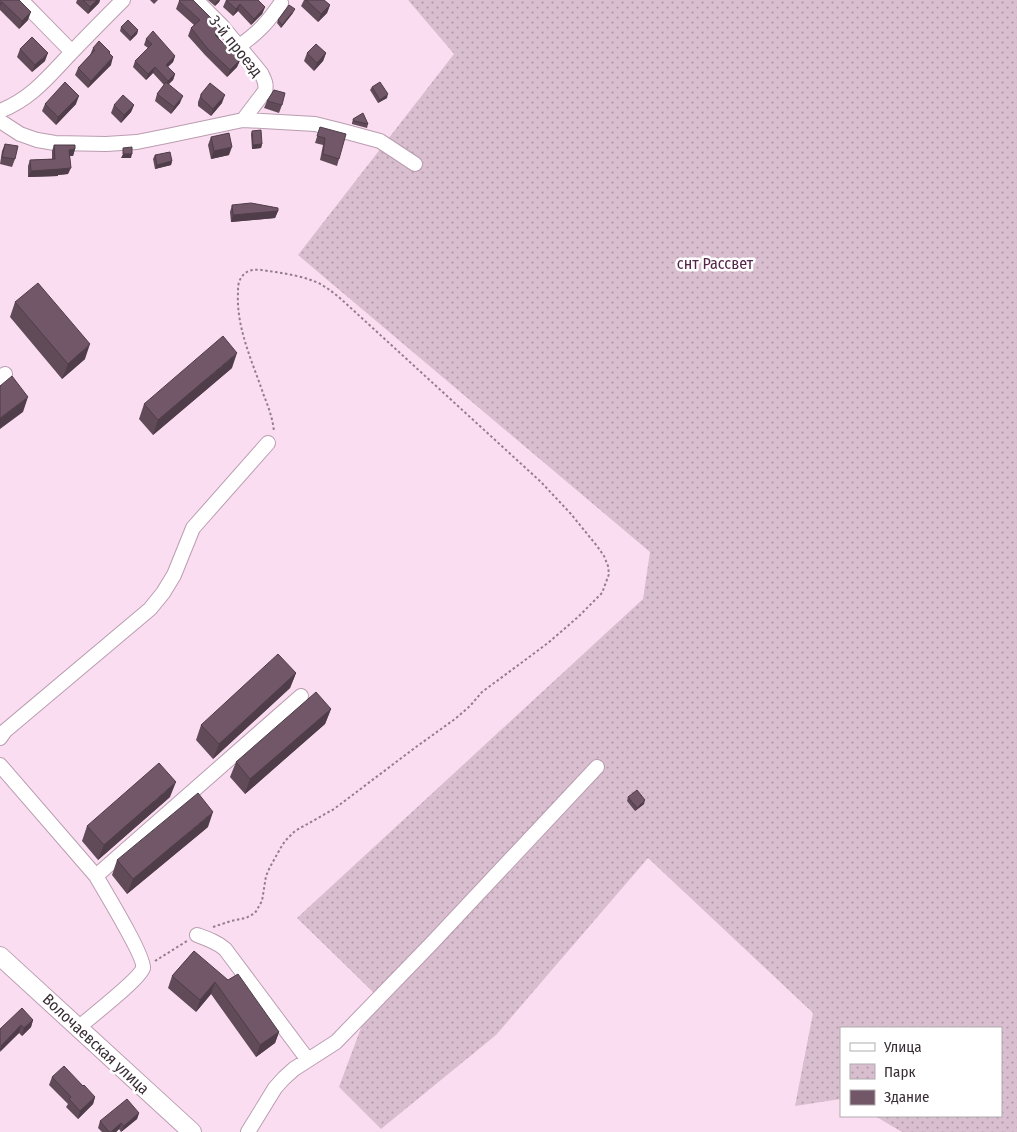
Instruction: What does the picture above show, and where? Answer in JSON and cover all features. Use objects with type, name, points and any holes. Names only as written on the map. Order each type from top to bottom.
[{"type":"main road","name":"Волочаевская улица","points":[[0,956],[192,1132]]},
{"type":"street","points":[[21,0],[72,52]]},
{"type":"street","points":[[0,111],[13,106],[44,83],[123,0]]},
{"type":"street","name":"3-й проезд","points":[[196,0],[222,26],[261,73],[266,86],[265,91],[244,120]]},
{"type":"street","points":[[239,46],[263,27],[281,4]]},
{"type":"street","points":[[0,121],[20,134],[37,140],[55,143],[106,144],[122,144],[160,138],[244,120],[322,126],[368,137],[383,143],[414,164]]},
{"type":"street","points":[[0,738],[150,609],[174,575],[193,528],[268,443]]},
{"type":"street","points":[[96,876],[301,696]]},
{"type":"street","points":[[0,765],[96,876],[119,914],[143,962],[141,973],[78,1028]]},
{"type":"street","points":[[248,1132],[275,1088],[294,1069],[336,1042],[432,944],[597,767]]},
{"type":"street","points":[[197,935],[215,942],[225,949],[308,1060]]},
{"type":"path","points":[[141,973],[173,949],[197,935],[222,923],[246,918],[255,913],[262,900],[266,876],[270,867],[290,836],[300,828],[334,809],[416,746],[455,719],[482,692],[548,643],[602,593],[609,574],[604,556],[597,546],[571,514],[541,482],[341,299],[325,287],[311,281],[281,273],[251,269],[240,280],[238,298],[244,337],[274,427],[274,433],[268,443]]},
{"type":"green space","name":"снт Рассвет","points":[[408,0],[1017,0],[1017,1132],[902,1132],[877,1117],[1002,1117],[1002,1027],[840,1027],[840,1099],[795,1106],[813,1013],[648,858],[496,1035],[381,1129],[339,1087],[374,993],[297,918],[643,599],[650,552],[298,255],[454,54]]},
{"type":"building","points":[[0,0],[19,0],[31,12],[22,21],[2,2],[0,5]]},
{"type":"building","points":[[83,0],[97,0],[90,7]]},
{"type":"building","points":[[180,0],[193,0],[222,29],[215,35],[240,60],[230,70],[207,48],[191,28],[200,20]]},
{"type":"building","points":[[226,0],[258,0],[265,7],[254,19],[240,4],[236,9]]},
{"type":"building","points":[[306,0],[324,0],[330,5],[321,14]]},
{"type":"building","points":[[289,5],[295,9],[282,25],[278,20]]},
{"type":"building","points":[[128,20],[138,30],[131,37],[121,27]]},
{"type":"building","points":[[153,31],[175,56],[166,65],[175,74],[168,81],[155,67],[148,74],[135,61],[152,44],[146,39]]},
{"type":"building","points":[[32,37],[48,53],[35,65],[20,49]]},
{"type":"building","points":[[99,41],[113,57],[91,81],[78,68],[95,50],[93,48]]},
{"type":"building","points":[[316,44],[326,53],[317,63],[307,53]]},
{"type":"building","points":[[65,82],[79,96],[58,117],[45,104]]},
{"type":"building","points":[[166,82],[183,96],[174,107],[157,94]]},
{"type":"building","points":[[380,82],[388,94],[380,100],[372,87]]},
{"type":"building","points":[[210,83],[225,95],[213,109],[201,98],[201,94]]},
{"type":"building","points":[[274,90],[285,93],[282,105],[267,101]]},
{"type":"building","points":[[123,95],[134,105],[124,115],[114,105]]},
{"type":"building","points":[[363,113],[368,124],[354,121],[353,119]]},
{"type":"building","points":[[320,127],[346,134],[339,159],[323,154],[325,138],[317,136]]},
{"type":"building","points":[[261,130],[262,144],[253,145],[252,131]]},
{"type":"building","points":[[229,133],[232,147],[214,151],[211,137]]},
{"type":"building","points":[[5,144],[18,146],[15,159],[2,157]]},
{"type":"building","points":[[54,145],[75,145],[75,149],[69,150],[71,168],[31,171],[30,160],[55,159]]},
{"type":"building","points":[[132,147],[132,154],[123,154],[123,148]]},
{"type":"building","points":[[170,152],[172,161],[157,165],[155,155]]},
{"type":"building","points":[[251,203],[278,208],[278,211],[233,215],[232,205]]},
{"type":"building","points":[[38,283],[90,344],[68,364],[15,302]]},
{"type":"building","points":[[223,336],[237,353],[158,420],[144,404]]},
{"type":"building","points":[[12,376],[28,397],[0,418],[0,386]]},
{"type":"building","points":[[278,654],[296,673],[219,744],[201,725]]},
{"type":"building","points":[[316,692],[331,709],[250,779],[236,762]]},
{"type":"building","points":[[159,763],[176,782],[104,845],[87,826]]},
{"type":"building","points":[[637,790],[645,800],[637,808],[628,797]]},
{"type":"building","points":[[198,793],[213,812],[133,879],[117,860]]},
{"type":"building","points":[[194,951],[228,980],[238,974],[279,1032],[260,1045],[215,982],[200,1000],[172,976]]},
{"type":"building","points":[[22,1008],[33,1020],[24,1028],[21,1025],[0,1049],[0,1029]]},
{"type":"building","points":[[64,1066],[95,1097],[80,1111],[69,1099],[71,1097],[52,1077]]},
{"type":"building","points":[[127,1099],[139,1113],[124,1126],[121,1123],[109,1132],[100,1121]]}]
